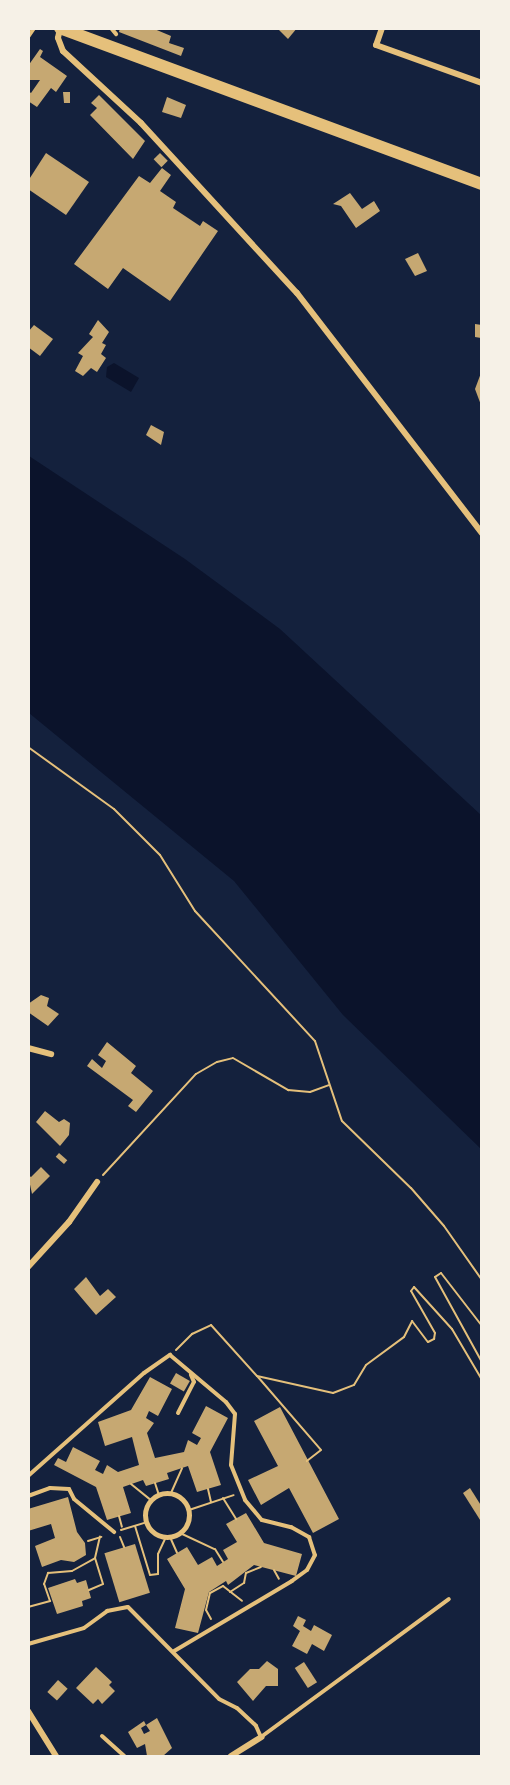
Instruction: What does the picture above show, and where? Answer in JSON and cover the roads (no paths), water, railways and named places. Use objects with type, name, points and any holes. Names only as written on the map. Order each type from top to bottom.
[{"type":"main road","points":[[60,28],[482,184]]},
{"type":"street","points":[[60,28],[58,39],[63,51],[141,123],[297,293],[482,533]]},
{"type":"street","points":[[382,28],[376,45],[482,83]]},
{"type":"street","points":[[28,1048],[51,1054]]},
{"type":"street","points":[[28,1267],[69,1222],[97,1182]]},
{"type":"street","points":[[171,1493],[183,1500],[189,1510],[188,1523],[180,1533],[168,1537],[148,1525],[145,1513],[151,1500],[159,1495],[171,1493]]},
{"type":"street","points":[[28,1711],[56,1756]]},
{"type":"street","points":[[231,1756],[261,1737]]},
{"type":"lane","points":[[28,37],[34,28]]},
{"type":"lane","points":[[111,28],[116,34]]},
{"type":"lane","points":[[28,1476],[144,1373],[170,1355],[235,1414],[231,1465],[242,1492],[262,1520],[291,1527],[309,1538],[315,1555],[308,1570],[174,1651]]},
{"type":"lane","points":[[178,1413],[194,1382],[189,1372]]},
{"type":"lane","points":[[28,1496],[50,1488],[69,1489],[74,1499],[116,1532]]},
{"type":"lane","points":[[28,1644],[84,1628],[107,1611],[128,1607],[219,1699],[237,1708],[256,1726],[261,1737],[449,1599]]},
{"type":"lane","points":[[102,1736],[124,1756]]},
{"type":"water","points":[[114,363],[139,378],[131,392],[106,377],[107,367]]},
{"type":"water","points":[[29,456],[185,559],[280,629],[481,815],[481,1149],[343,1015],[234,881],[29,713]]}]
